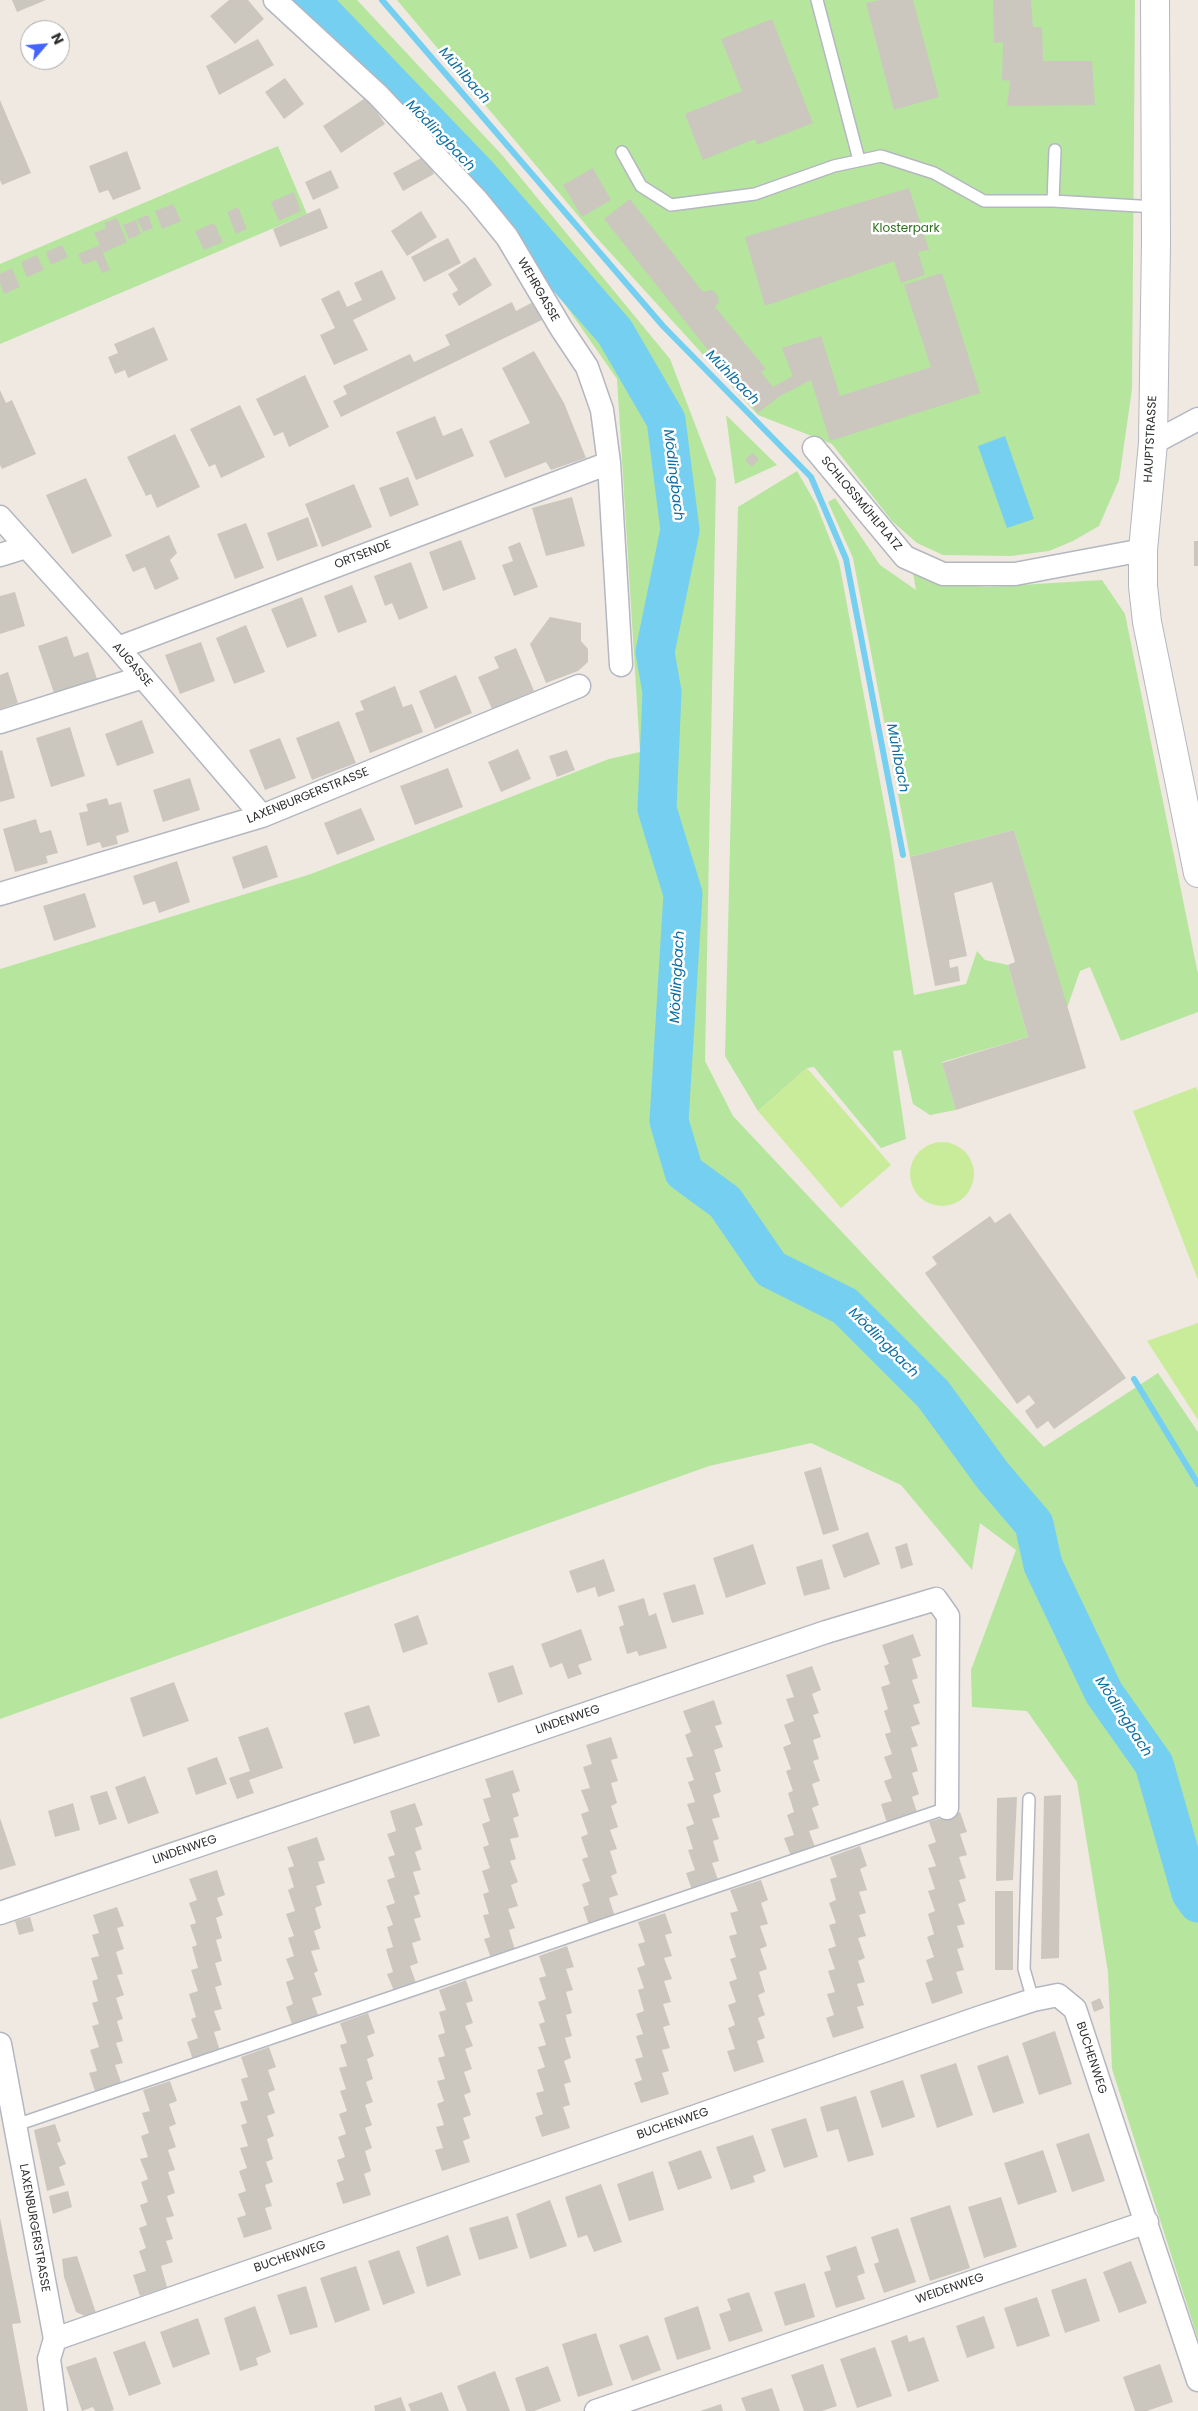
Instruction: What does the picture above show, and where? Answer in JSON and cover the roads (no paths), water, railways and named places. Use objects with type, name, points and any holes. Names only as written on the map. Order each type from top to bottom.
[{"type":"street","name":"WEHRGASSE","points":[[275,0],[378,95],[476,199],[507,237],[561,328],[587,367],[602,410],[609,463],[621,665]]},
{"type":"street","name":"HAUPTSTRASSE","points":[[1155,0],[1156,207],[1153,443],[1143,550],[1143,586],[1147,622],[1198,873]]},
{"type":"street","points":[[1153,443],[1198,419]]},
{"type":"street","name":"SCHLOSSMÜHLPLATZ","points":[[814,448],[905,556],[943,574],[1015,574],[1143,550]]},
{"type":"street","name":"ORTSENDE","points":[[118,648],[609,463]]},
{"type":"street","name":"AUGASSE","points":[[0,517],[118,648],[262,816]]},
{"type":"street","points":[[0,555],[26,546]]},
{"type":"street","points":[[0,722],[143,678]]},
{"type":"street","name":"LAXENBURGERSTRASSE","points":[[0,894],[262,816],[579,686]]},
{"type":"street","name":"LINDENWEG","points":[[0,1913],[826,1632],[936,1599],[948,1616],[947,1808]]},
{"type":"street","name":"BUCHENWEG","points":[[55,2339],[1033,2000],[1058,1995],[1075,2009],[1147,2222]]},
{"type":"street","name":"LAXENBURGERSTRASSE","points":[[0,2044],[55,2339],[48,2359],[56,2411]]},
{"type":"street","points":[[1147,2222],[1198,2380]]},
{"type":"street","name":"WEIDENWEG","points":[[596,2411],[1147,2222]]},
{"type":"lane","points":[[817,0],[859,160]]},
{"type":"lane","points":[[1053,201],[1055,150]]},
{"type":"lane","points":[[622,152],[641,186],[671,205],[755,194],[834,166],[881,156],[934,173],[984,201],[1053,201],[1156,207]]},
{"type":"lane","points":[[1028,1799],[1024,1969],[1033,2000]]},
{"type":"lane","points":[[16,2126],[947,1808]]},
{"type":"water","points":[[1005,436],[1034,519],[1007,528],[978,446]]},
{"type":"waterway","name":"Mödlingbach","points":[[310,0],[478,175],[615,332],[666,420],[680,530],[655,652],[662,692],[657,809],[683,894],[669,1121],[684,1172],[725,1202],[771,1269],[845,1306],[933,1394],[993,1476],[1034,1524],[1043,1565],[1104,1693],[1154,1764],[1191,1893],[1198,1903]]},
{"type":"waterway","name":"Mühlbach","points":[[382,0],[663,326],[811,477],[846,559],[903,855]]},
{"type":"waterway","name":"Mühlbach","points":[[1134,1379],[1198,1484]]},
{"type":"park label","name":"Klosterpark","points":[[906,229]]}]
